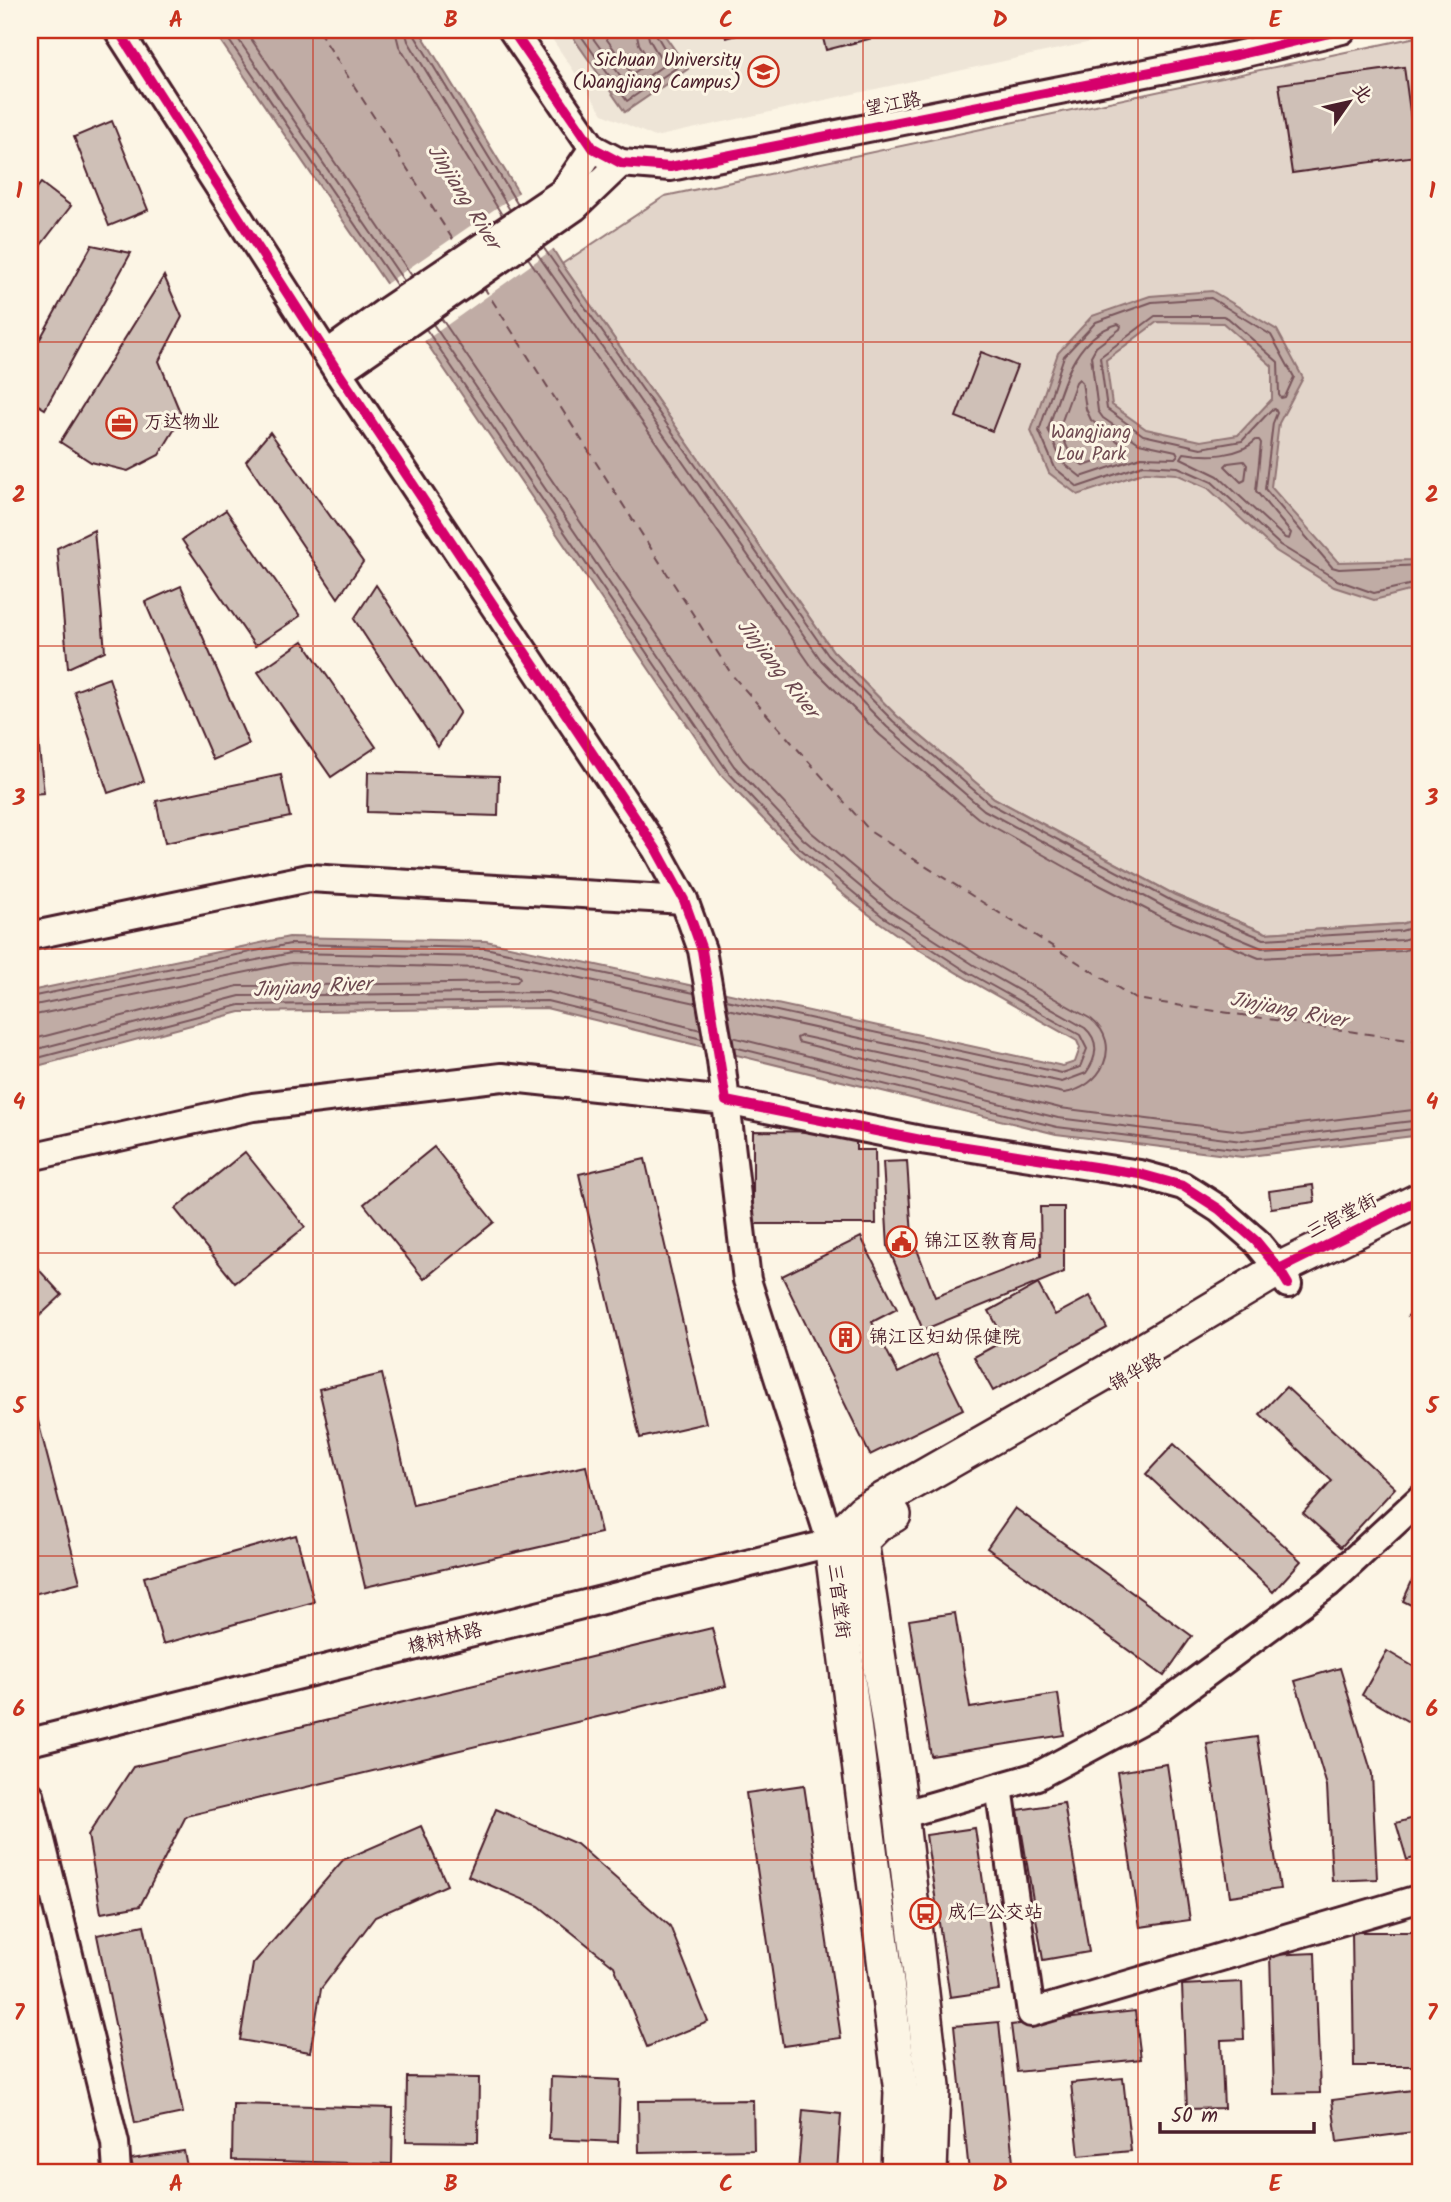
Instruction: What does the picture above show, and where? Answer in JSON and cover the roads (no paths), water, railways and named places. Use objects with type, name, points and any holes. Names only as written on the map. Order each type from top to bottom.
[{"type":"main road","name":"三官堂街","points":[[1283,1277],[1421,1199]]},
{"type":"main road","name":"锦华路","points":[[846,1542],[1283,1277],[1421,1221]]},
{"type":"main road","name":"三官堂街","points":[[846,1542],[897,1779],[933,2087],[930,2172]]},
{"type":"main road","name":"三官堂街","points":[[846,1542],[901,2092],[898,2172]]},
{"type":"street","points":[[118,30],[333,363],[656,849],[684,900],[702,950],[721,1060],[747,1280],[846,1542]]},
{"type":"street","name":"望江路","points":[[512,30],[593,148],[621,163],[670,167],[1237,55],[1342,30]]},
{"type":"street","points":[[569,200],[593,148]]},
{"type":"street","points":[[333,363],[621,163]]},
{"type":"street","points":[[30,936],[309,878],[684,900]]},
{"type":"street","points":[[30,1157],[253,1107],[502,1077],[726,1101],[920,1140],[1140,1174],[1183,1186],[1219,1209],[1247,1233],[1283,1277]]},
{"type":"street","points":[[901,1815],[1037,1776],[1147,1717],[1329,1583],[1421,1498]]},
{"type":"street","name":"橡树林路","points":[[30,1742],[846,1542]]},
{"type":"street","points":[[999,1787],[1031,2013],[1421,1898]]},
{"type":"street","points":[[30,1795],[115,2143],[117,2172]]},
{"type":"water","name":"Jinjiang River","points":[[213,30],[419,30],[562,264],[833,651],[897,716],[994,798],[1175,895],[1266,933],[1401,924],[1421,918],[1421,1135],[1242,1157],[1056,1134],[546,1008],[240,1012],[30,1068],[30,991],[289,937],[486,941],[1063,1066],[1075,1062],[1080,1048],[1077,1041],[951,969],[857,906],[797,853],[722,776]]},
{"type":"water","points":[[568,30],[661,30],[688,69],[625,112]]},
{"type":"water","points":[[1212,291],[1277,330],[1303,378],[1279,423],[1271,487],[1338,562],[1415,560],[1421,557],[1421,588],[1374,600],[1334,587],[1276,551],[1208,488],[1176,474],[1145,472],[1078,495],[1049,473],[1031,431],[1058,353],[1092,316],[1150,296]],"holes":[[[1157,322],[1223,323],[1272,366],[1272,399],[1238,435],[1201,441],[1146,429],[1112,405],[1106,360]]]},
{"type":"place","name":"Sichuan University (Wangjiang Campus)","points":[[764,72]]},
{"type":"place","name":"万达物业","points":[[121,423]]},
{"type":"place","name":"锦江区教育局","points":[[901,1242]]},
{"type":"place","name":"锦江区妇幼保健院","points":[[846,1338]]},
{"type":"place","name":"成仁公交站","points":[[925,1913]]},
{"type":"park label","name":"Wangjiang Lou Park","points":[[1091,444]]}]
